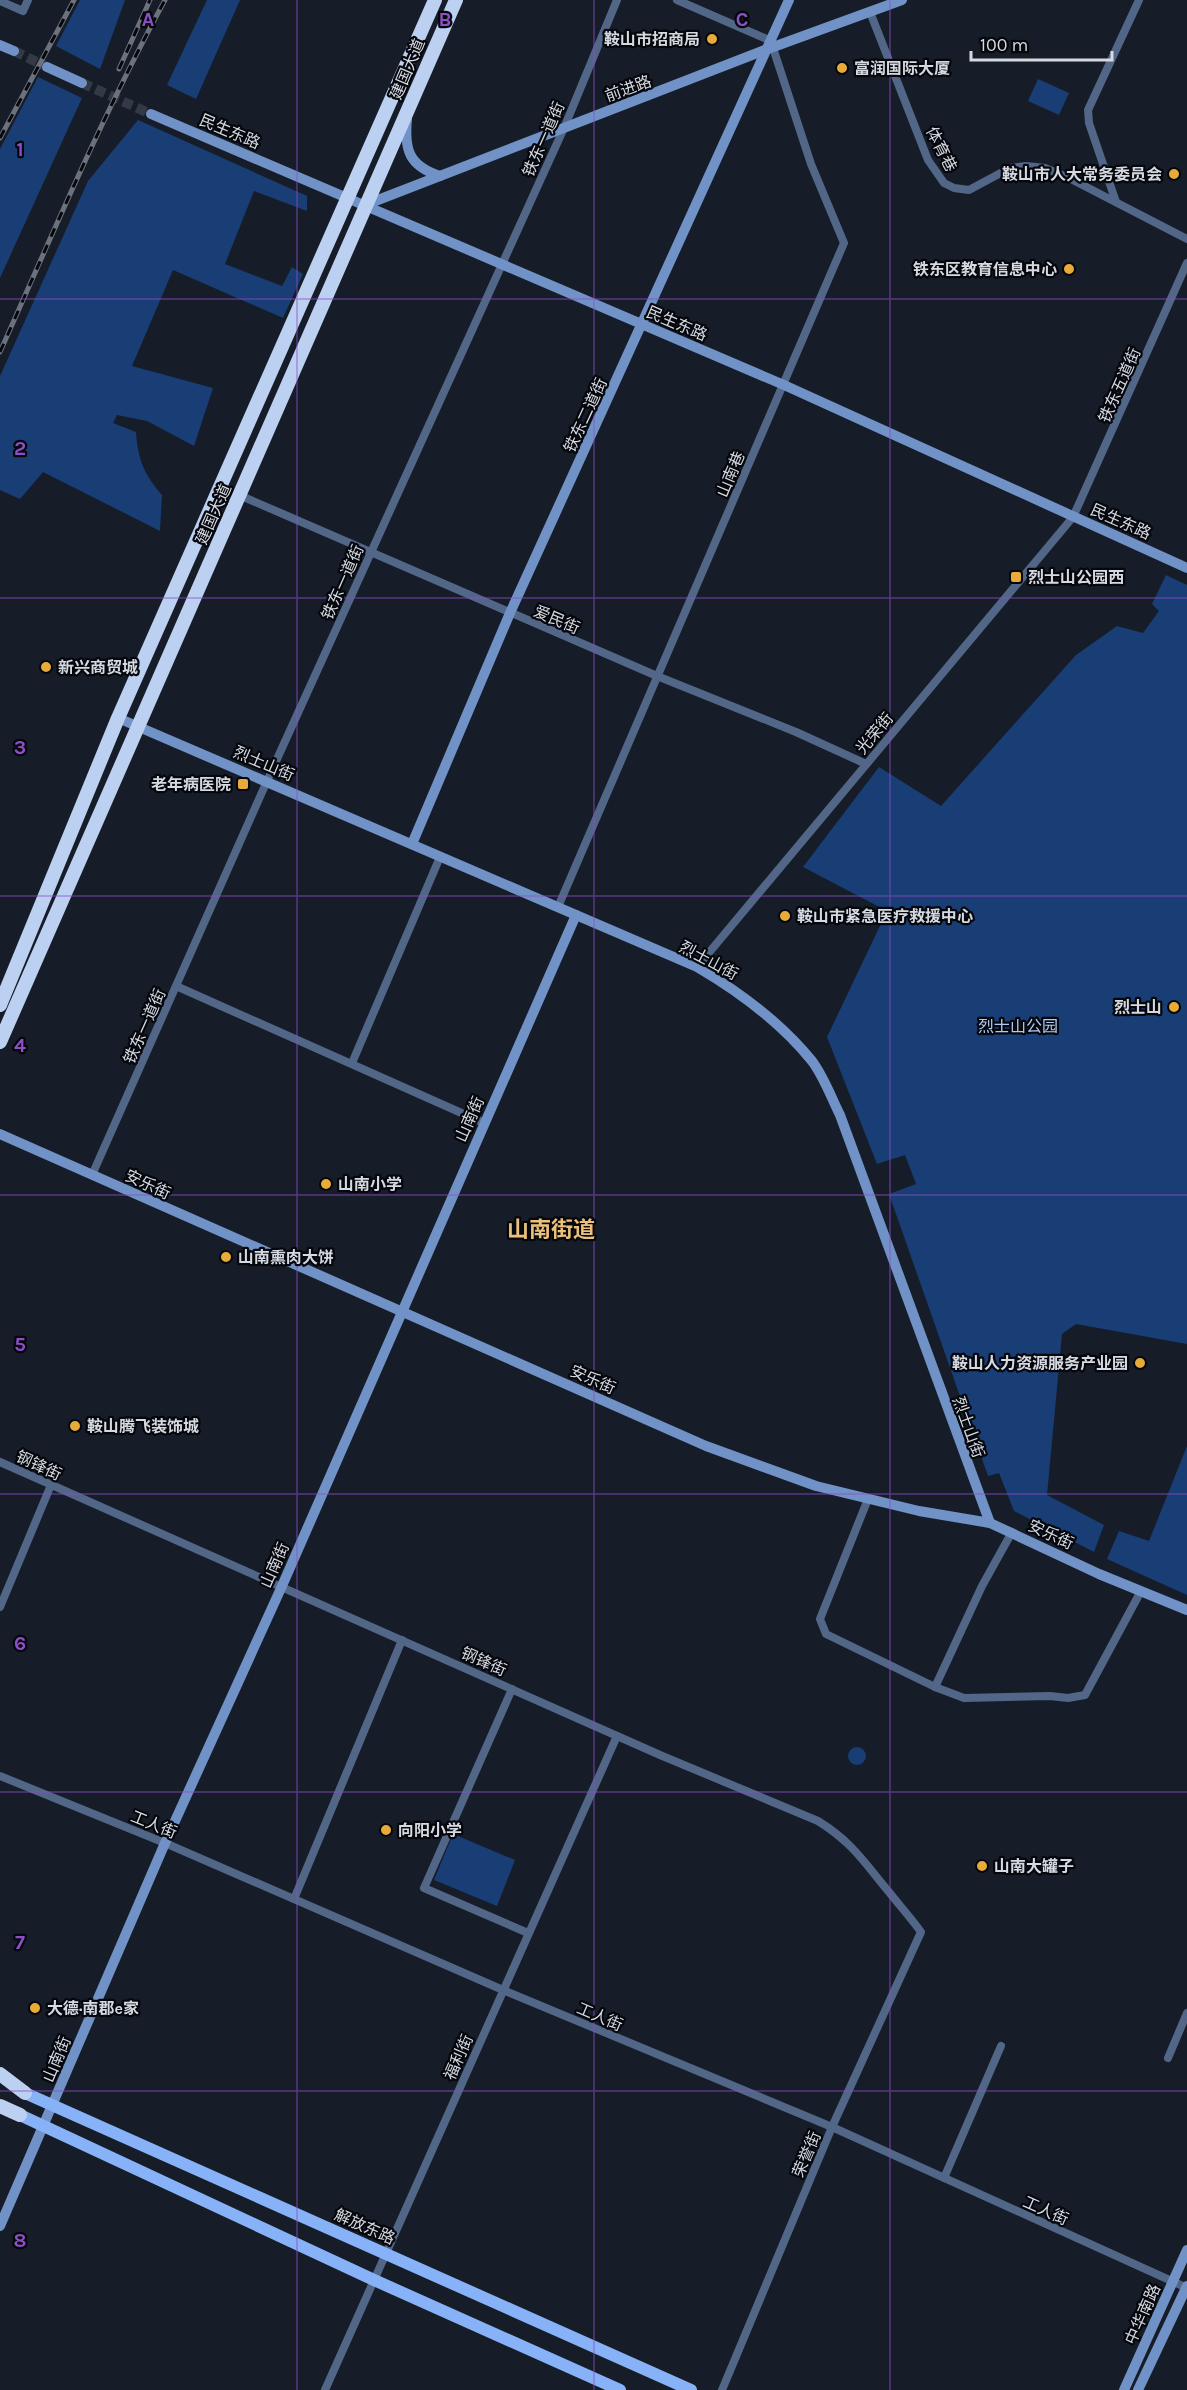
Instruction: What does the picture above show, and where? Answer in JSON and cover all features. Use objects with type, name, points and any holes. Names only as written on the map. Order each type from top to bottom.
[{"type":"highway","name":"建国大道","points":[[0,1005],[118,718],[435,0]]},
{"type":"highway","name":"建国大道","points":[[0,1042],[456,0]]},
{"type":"highway","points":[[410,57],[408,68],[412,72],[418,74],[428,63]]},
{"type":"highway","points":[[0,2073],[25,2093]]},
{"type":"highway","points":[[2,2085],[25,2093]]},
{"type":"highway","points":[[0,2108],[20,2115]]},
{"type":"main road","name":"铁东二道街","points":[[412,844],[510,613],[789,0]]},
{"type":"main road","name":"前进路","points":[[365,205],[769,46],[902,0]]},
{"type":"main road","points":[[0,45],[14,51]]},
{"type":"main road","points":[[47,67],[82,82]]},
{"type":"main road","points":[[409,108],[406,144],[412,158],[422,170],[440,176]]},
{"type":"main road","name":"民生东路","points":[[151,114],[784,385],[1187,568]]},
{"type":"main road","name":"烈士山街","points":[[118,718],[697,968],[730,987],[761,1011],[812,1061],[840,1114],[990,1523]]},
{"type":"main road","name":"山南街","points":[[0,2226],[165,1843],[282,1586],[576,915]]},
{"type":"main road","name":"安乐街","points":[[0,1134],[706,1446],[816,1486],[919,1511],[990,1523],[1187,1610]]},
{"type":"main road","name":"解放东路","points":[[25,2093],[691,2390]]},
{"type":"main road","points":[[20,2115],[374,2280],[620,2390]]},
{"type":"main road","name":"中华南路","points":[[1124,2390],[1187,2250]]},
{"type":"main road","name":"中华南路","points":[[1138,2390],[1187,2287]]},
{"type":"street","points":[[0,1],[23,11],[28,0]]},
{"type":"street","name":"铁东一道街","points":[[92,1175],[370,552],[564,128],[617,0]]},
{"type":"street","points":[[677,0],[769,46]]},
{"type":"street","points":[[1116,202],[1089,123],[1088,110],[1138,0]]},
{"type":"street","name":"体育巷","points":[[870,12],[928,160],[944,183],[954,188],[969,190],[1010,168],[1026,166],[1045,168],[1187,239]]},
{"type":"street","name":"山南巷","points":[[558,907],[844,243],[811,164],[769,46]]},
{"type":"street","name":"铁东五道街","points":[[1073,517],[1187,263]]},
{"type":"street","name":"爱民街","points":[[239,495],[657,676],[796,732],[866,764]]},
{"type":"street","name":"光荣街","points":[[697,968],[1073,517]]},
{"type":"street","points":[[352,1063],[440,857]]},
{"type":"street","points":[[176,986],[484,1123]]},
{"type":"street","name":"钢锋街","points":[[0,1462],[617,1736],[818,1821],[839,1834],[858,1852],[921,1932]]},
{"type":"street","points":[[0,1607],[51,1485]]},
{"type":"street","points":[[868,1499],[820,1619],[826,1634],[935,1687],[964,1698],[1038,1696],[1068,1698],[1085,1695],[1141,1591]]},
{"type":"street","points":[[935,1687],[982,1586],[1012,1532]]},
{"type":"street","points":[[294,1899],[402,1640]]},
{"type":"street","points":[[512,1689],[424,1888],[528,1934]]},
{"type":"street","name":"福利街","points":[[325,2390],[617,1736]]},
{"type":"street","name":"工人街","points":[[0,1776],[165,1843],[503,1990],[832,2127],[1187,2287]]},
{"type":"street","name":"荣誉街","points":[[722,2390],[832,2127],[921,1932]]},
{"type":"street","points":[[1168,2058],[1187,2013]]},
{"type":"street","points":[[944,2178],[1001,2046]]},
{"type":"green space","points":[[80,0],[125,0],[100,69],[56,46]]},
{"type":"green space","points":[[207,0],[240,0],[196,99],[167,85]]},
{"type":"green space","points":[[38,77],[82,98],[0,278],[0,149]]},
{"type":"green space","points":[[1038,79],[1069,93],[1059,115],[1028,101]]},
{"type":"green space","points":[[138,120],[307,196],[307,211],[254,191],[225,264],[282,286],[292,267],[303,274],[283,318],[173,270],[132,366],[213,388],[194,446],[147,421],[117,415],[113,423],[136,432],[138,451],[143,466],[162,495],[160,531],[43,472],[20,499],[0,490],[0,376],[88,181]]},
{"type":"green space","name":"烈士山公园","points":[[1166,575],[1187,585],[1187,1344],[1076,1324],[1062,1334],[1047,1495],[1104,1525],[1094,1552],[1014,1511],[999,1473],[988,1476],[889,1194],[916,1184],[905,1155],[877,1164],[827,1037],[887,911],[803,867],[879,767],[941,806],[1076,655],[1117,626],[1143,633],[1159,611],[1152,604]]},
{"type":"green space","points":[[1187,1446],[1187,1595],[1107,1559],[1119,1531],[1149,1541]]},
{"type":"green space","points":[[853,1747],[861,1747],[866,1752],[864,1763],[853,1765],[848,1760],[848,1752]]},
{"type":"green space","points":[[453,1834],[515,1860],[497,1906],[434,1880]]},
{"type":"tunnel","points":[[14,51],[47,67]]},
{"type":"tunnel","points":[[82,83],[151,114]]},
{"type":"railway","points":[[0,138],[74,0]]},
{"type":"railway","points":[[119,69],[150,0]]},
{"type":"railway","points":[[0,352],[100,130],[165,0]]},
{"type":"place","name":"鞍山市招商局","points":[[712,39]]},
{"type":"place","name":"富润国际大厦","points":[[842,68]]},
{"type":"place","name":"鞍山市人大常务委员会","points":[[1174,174]]},
{"type":"place","name":"铁东区教育信息中心","points":[[1069,269]]},
{"type":"place","name":"烈士山公园西","points":[[1016,577]]},
{"type":"place","name":"新兴商贸城","points":[[46,667]]},
{"type":"place","name":"老年病医院","points":[[243,784]]},
{"type":"place","name":"鞍山市紧急医疗救援中心","points":[[785,916]]},
{"type":"place","name":"烈士山","points":[[1174,1007]]},
{"type":"place","name":"山南小学","points":[[326,1184]]},
{"type":"place","name":"山南熏肉大饼","points":[[226,1257]]},
{"type":"place","name":"鞍山人力资源服务产业园","points":[[1140,1363]]},
{"type":"place","name":"鞍山腾飞装饰城","points":[[75,1426]]},
{"type":"place","name":"向阳小学","points":[[386,1830]]},
{"type":"place","name":"山南大罐子","points":[[982,1866]]},
{"type":"place","name":"大德·南郡e家","points":[[35,2008]]},
{"type":"district","name":"山南街道","points":[[551,1229]]}]
